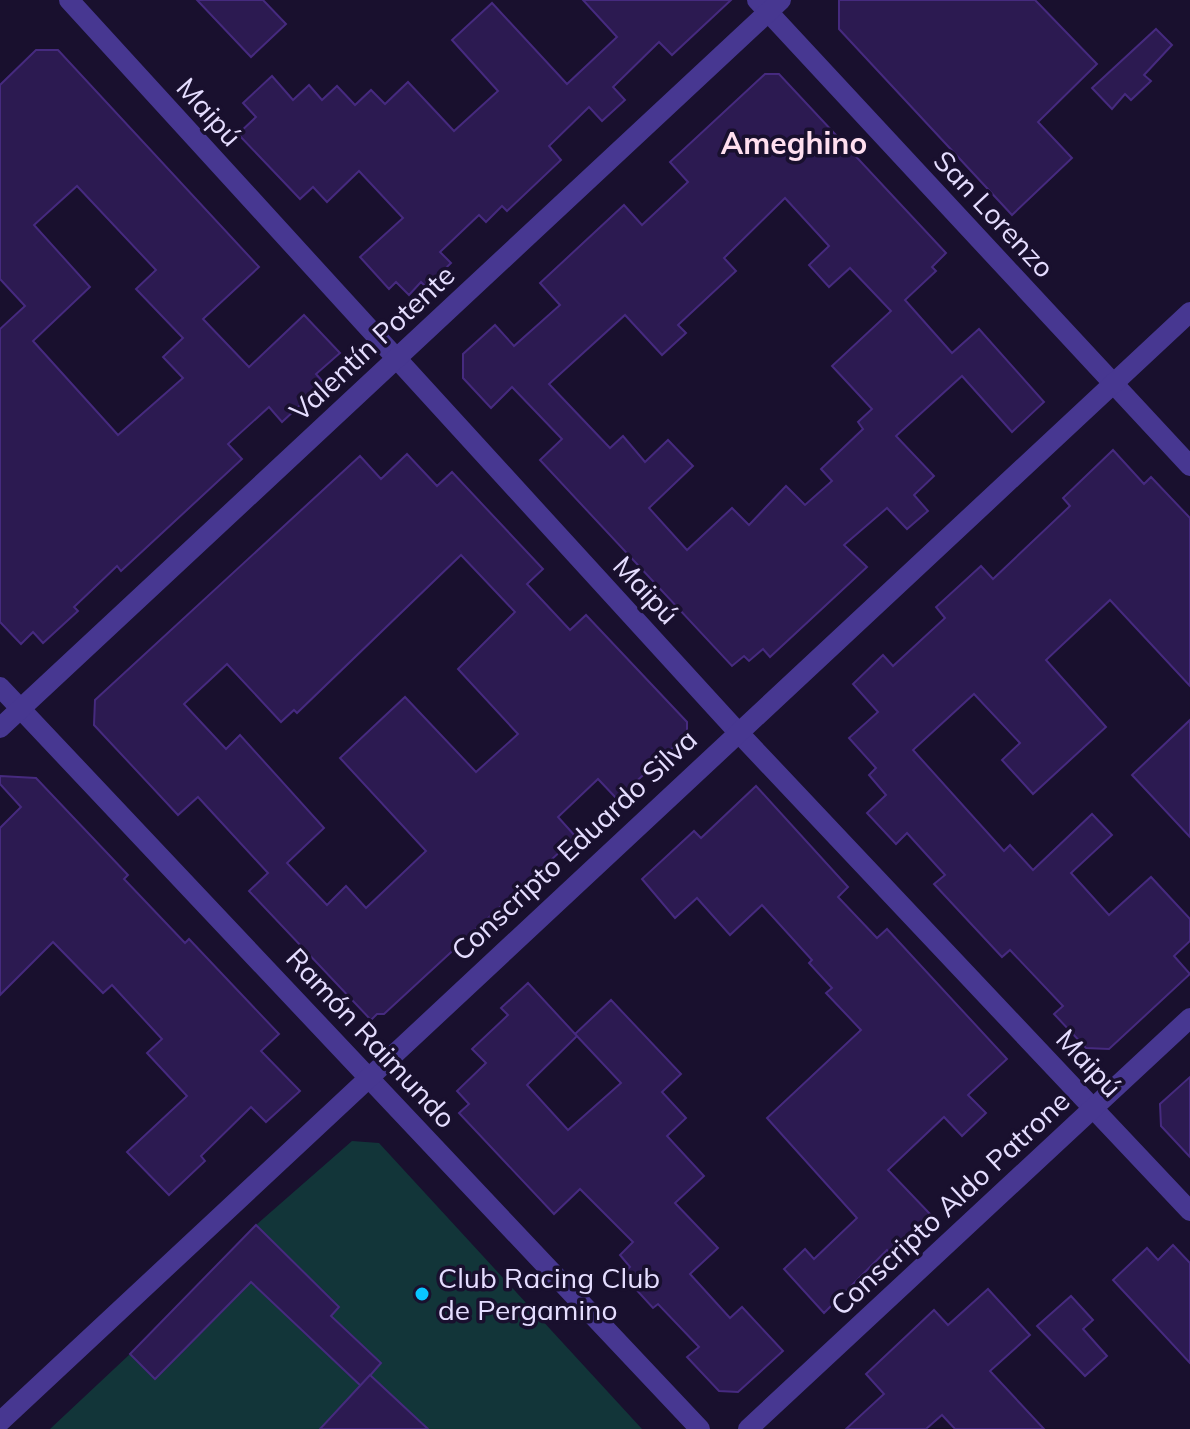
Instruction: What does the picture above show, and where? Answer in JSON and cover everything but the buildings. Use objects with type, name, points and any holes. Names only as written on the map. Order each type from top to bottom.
[{"type":"street","name":"Maipú","points":[[69,0],[737,731],[1190,1211]]},
{"type":"street","name":"Valentín Potente","points":[[0,728],[396,359],[769,4]]},
{"type":"street","name":"San Lorenzo","points":[[769,4],[1190,466]]},
{"type":"street","name":"Conscripto Eduardo Silva","points":[[0,1422],[368,1075],[1190,312]]},
{"type":"street","name":"Ramón Raimundo","points":[[0,687],[700,1429]]},
{"type":"street","name":"Conscripto Aldo Patrone","points":[[748,1429],[1190,1018]]},
{"type":"green space","name":"Club Racing Club de Pergamino","points":[[352,1141],[379,1143],[642,1429],[50,1429],[130,1354],[155,1378],[251,1282],[309,1338],[339,1307],[256,1225]]},
{"type":"place","name":"Club Racing Club de Pergamino","points":[[422,1294]]},
{"type":"district","name":"Ameghino","points":[[794,144]]}]
